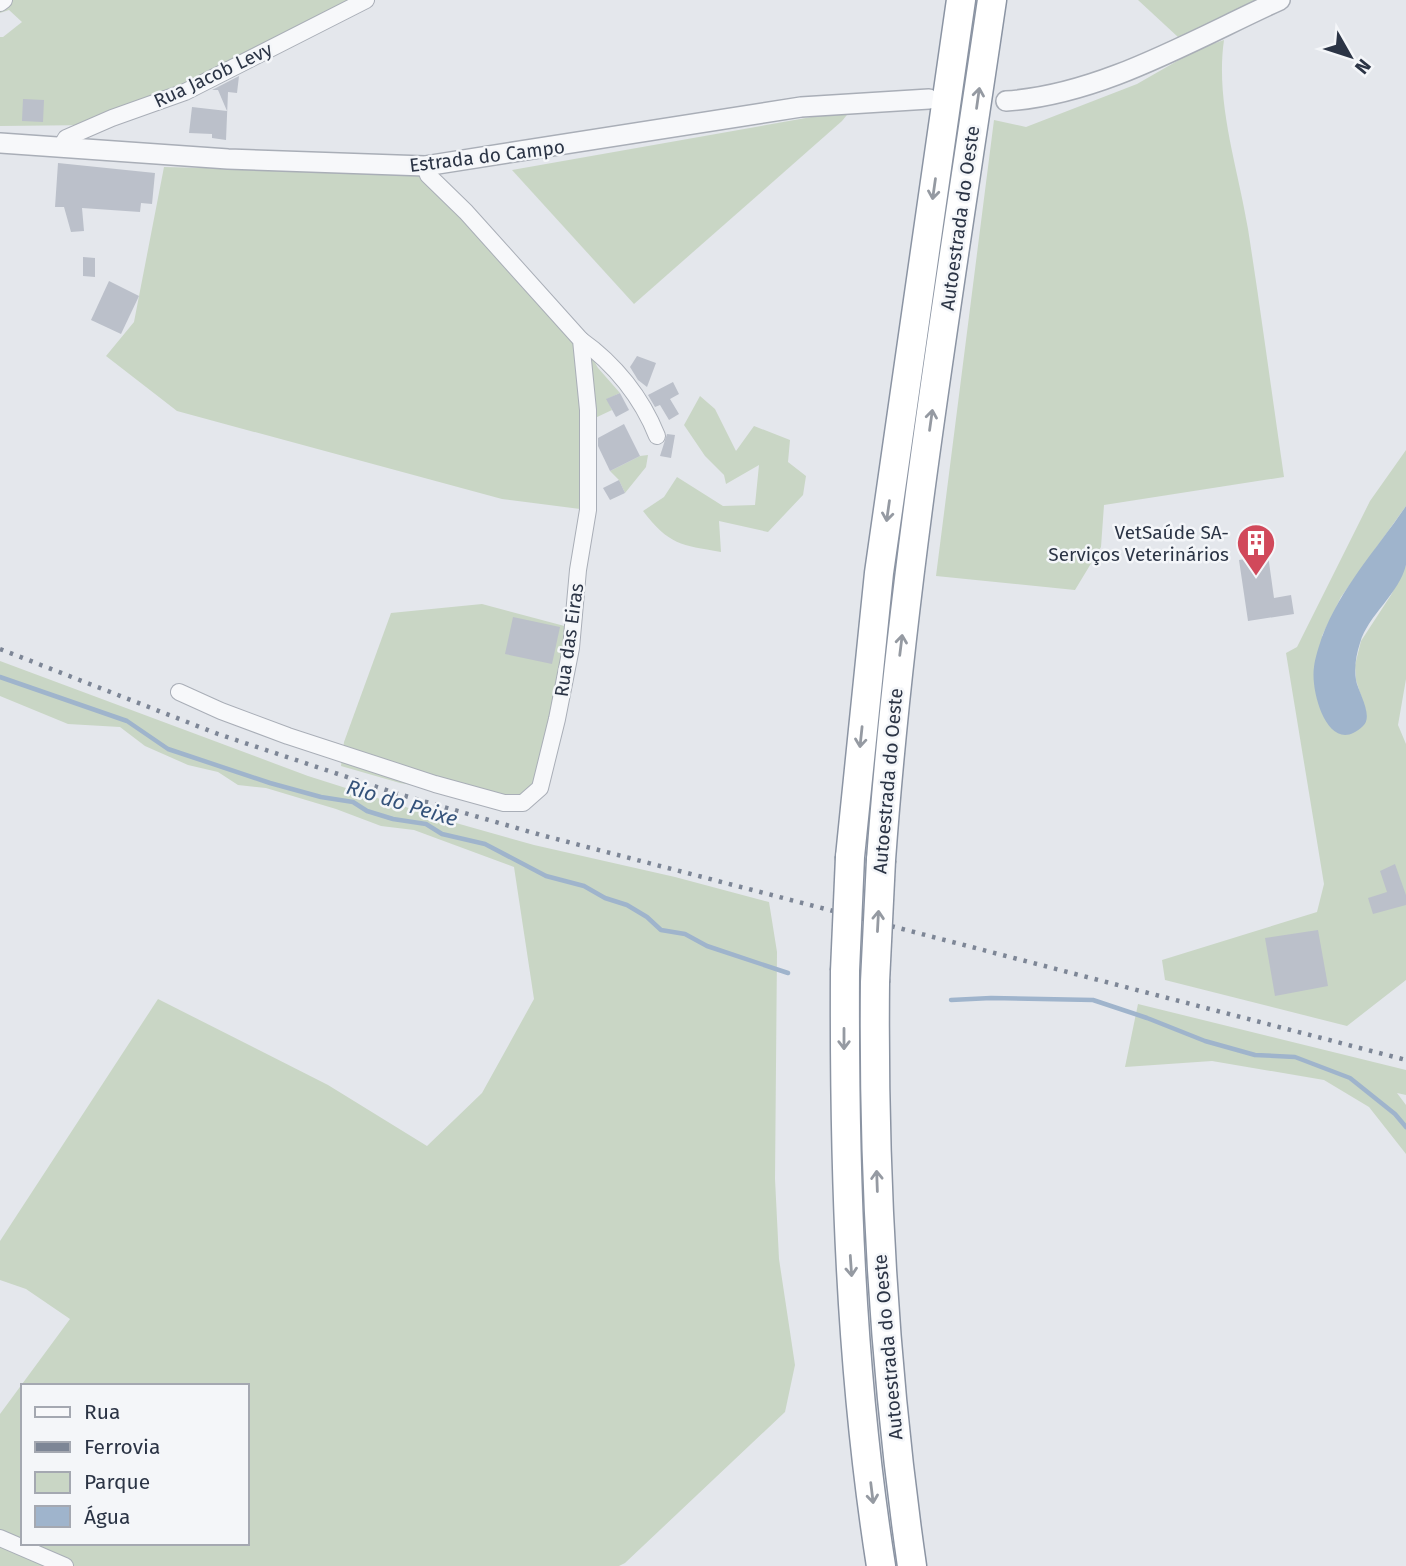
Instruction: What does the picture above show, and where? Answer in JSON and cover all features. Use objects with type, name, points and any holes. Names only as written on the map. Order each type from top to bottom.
[{"type":"highway","name":"Autoestrada do Oeste","points":[[881,1566],[866,1449],[845,1166],[845,971],[850,857],[879,573],[961,0]]},
{"type":"highway","name":"Autoestrada do Oeste","points":[[912,1566],[890,1396],[881,1265],[876,1145],[875,982],[881,860],[897,676],[921,488],[992,0]]},
{"type":"street","name":"Rua Jacob Levy","points":[[61,147],[66,138],[185,92],[366,0]]},
{"type":"street","points":[[1006,101],[1065,92],[1122,74],[1280,0]]},
{"type":"street","name":"Estrada do Campo","points":[[0,143],[228,159],[425,166],[801,107],[929,99]]},
{"type":"street","points":[[425,166],[428,174],[466,212],[581,340],[599,353],[628,385],[649,417],[657,436]]},
{"type":"street","name":"Rua das Eiras","points":[[179,692],[288,736],[435,784],[504,803],[523,803],[540,788],[557,719],[570,648],[578,570],[589,510],[588,410],[581,340]]},
{"type":"street","points":[[0,1538],[65,1566]]},
{"type":"green space","points":[[4,0],[366,0],[95,125],[0,126],[0,37],[22,22],[9,10],[0,13],[0,3]]},
{"type":"green space","points":[[1138,0],[1263,0],[1178,37]]},
{"type":"green space","points":[[1224,40],[1222,63],[1225,111],[1248,229],[1284,477],[1104,505],[1101,547],[1075,590],[936,576],[994,120],[1026,127],[1137,84],[1198,49]]},
{"type":"green space","points":[[851,110],[842,121],[634,304],[512,170]]},
{"type":"green space","points":[[164,167],[420,173],[581,340],[588,510],[502,499],[177,411],[106,356],[134,322]]},
{"type":"green space","points":[[590,354],[598,368],[620,393],[607,399],[612,410],[595,418]]},
{"type":"green space","points":[[700,396],[715,409],[736,451],[754,426],[790,440],[788,462],[806,476],[803,495],[768,532],[719,521],[721,552],[677,542],[661,531],[643,511],[664,497],[677,477],[723,506],[755,505],[759,465],[726,484],[724,475],[705,456],[684,425]]},
{"type":"green space","points":[[1406,450],[1406,506],[1341,597],[1322,636],[1366,712],[1356,680],[1355,665],[1361,641],[1391,595],[1406,565],[1406,679],[1398,725],[1406,744],[1406,980],[1347,1026],[1165,980],[1162,960],[1317,912],[1324,884],[1286,653],[1297,647],[1370,501]]},
{"type":"green space","points":[[648,455],[646,467],[625,493],[619,480],[610,471],[640,456]]},
{"type":"green space","points":[[482,604],[572,628],[545,769],[523,803],[400,783],[341,766],[344,742],[391,613]]},
{"type":"green space","points":[[0,661],[308,776],[456,823],[534,845],[675,877],[769,902],[777,952],[775,1179],[779,1259],[795,1365],[785,1412],[625,1563],[619,1566],[0,1566],[0,1414],[21,1386],[21,1545],[248,1545],[248,1384],[22,1384],[70,1319],[26,1289],[0,1280],[0,1241],[158,999],[328,1085],[427,1146],[482,1093],[534,999],[514,867],[414,830],[381,826],[266,788],[238,785],[218,772],[188,765],[145,746],[120,727],[68,724],[0,696]]},
{"type":"green space","points":[[1138,1004],[1406,1070],[1406,1095],[1397,1093],[1406,1105],[1406,1154],[1369,1107],[1324,1080],[1212,1061],[1125,1067]]},
{"type":"water","points":[[1406,506],[1406,565],[1397,585],[1364,633],[1356,657],[1356,680],[1366,710],[1366,722],[1351,734],[1340,734],[1331,728],[1324,718],[1315,691],[1314,667],[1317,652],[1339,601]]},
{"type":"building","points":[[239,76],[237,93],[228,92],[226,140],[212,138],[212,134],[189,133],[192,107],[227,111],[218,90],[212,90]]},
{"type":"building","points":[[23,99],[44,100],[43,122],[22,121]]},
{"type":"building","points":[[58,163],[155,173],[152,204],[141,203],[140,212],[82,208],[84,231],[71,232],[64,207],[55,207]]},
{"type":"building","points":[[83,257],[95,258],[95,277],[83,276]]},
{"type":"building","points":[[109,281],[139,296],[121,334],[91,320]]},
{"type":"building","points":[[637,356],[656,363],[647,387],[638,380],[630,367]]},
{"type":"building","points":[[673,382],[679,394],[670,399],[679,414],[669,420],[660,405],[655,407],[648,395]]},
{"type":"building","points":[[620,393],[629,410],[616,417],[606,399]]},
{"type":"building","points":[[624,424],[640,456],[610,471],[598,446],[598,438]]},
{"type":"building","points":[[667,434],[675,435],[671,458],[660,456]]},
{"type":"building","points":[[619,480],[625,493],[610,500],[603,488]]},
{"type":"building","name":"VetSaúde SA- Serviços Veterinários","points":[[1268,555],[1274,598],[1291,595],[1294,614],[1248,621],[1239,560]]},
{"type":"building","points":[[513,617],[560,627],[552,664],[505,654]]},
{"type":"building","points":[[1395,864],[1406,895],[1406,905],[1373,914],[1368,898],[1387,892],[1380,871]]},
{"type":"building","points":[[1318,930],[1328,986],[1275,996],[1265,938]]},
{"type":"waterway","name":"Rio do Peixe","points":[[0,677],[127,721],[168,749],[270,783],[321,797],[353,802],[367,811],[393,819],[426,824],[442,834],[485,844],[546,876],[584,886],[605,898],[627,905],[647,917],[661,930],[685,934],[707,946],[788,973]]},
{"type":"waterway","points":[[951,1000],[1093,1000],[1205,1041],[1255,1055],[1295,1057],[1350,1078],[1395,1114],[1406,1127]]},
{"type":"railway","points":[[0,649],[218,734],[395,793],[541,835],[1406,1060]]},
{"type":"place","name":"VetSaúde SA- Serviços Veterinários","points":[[1256,577]]}]
